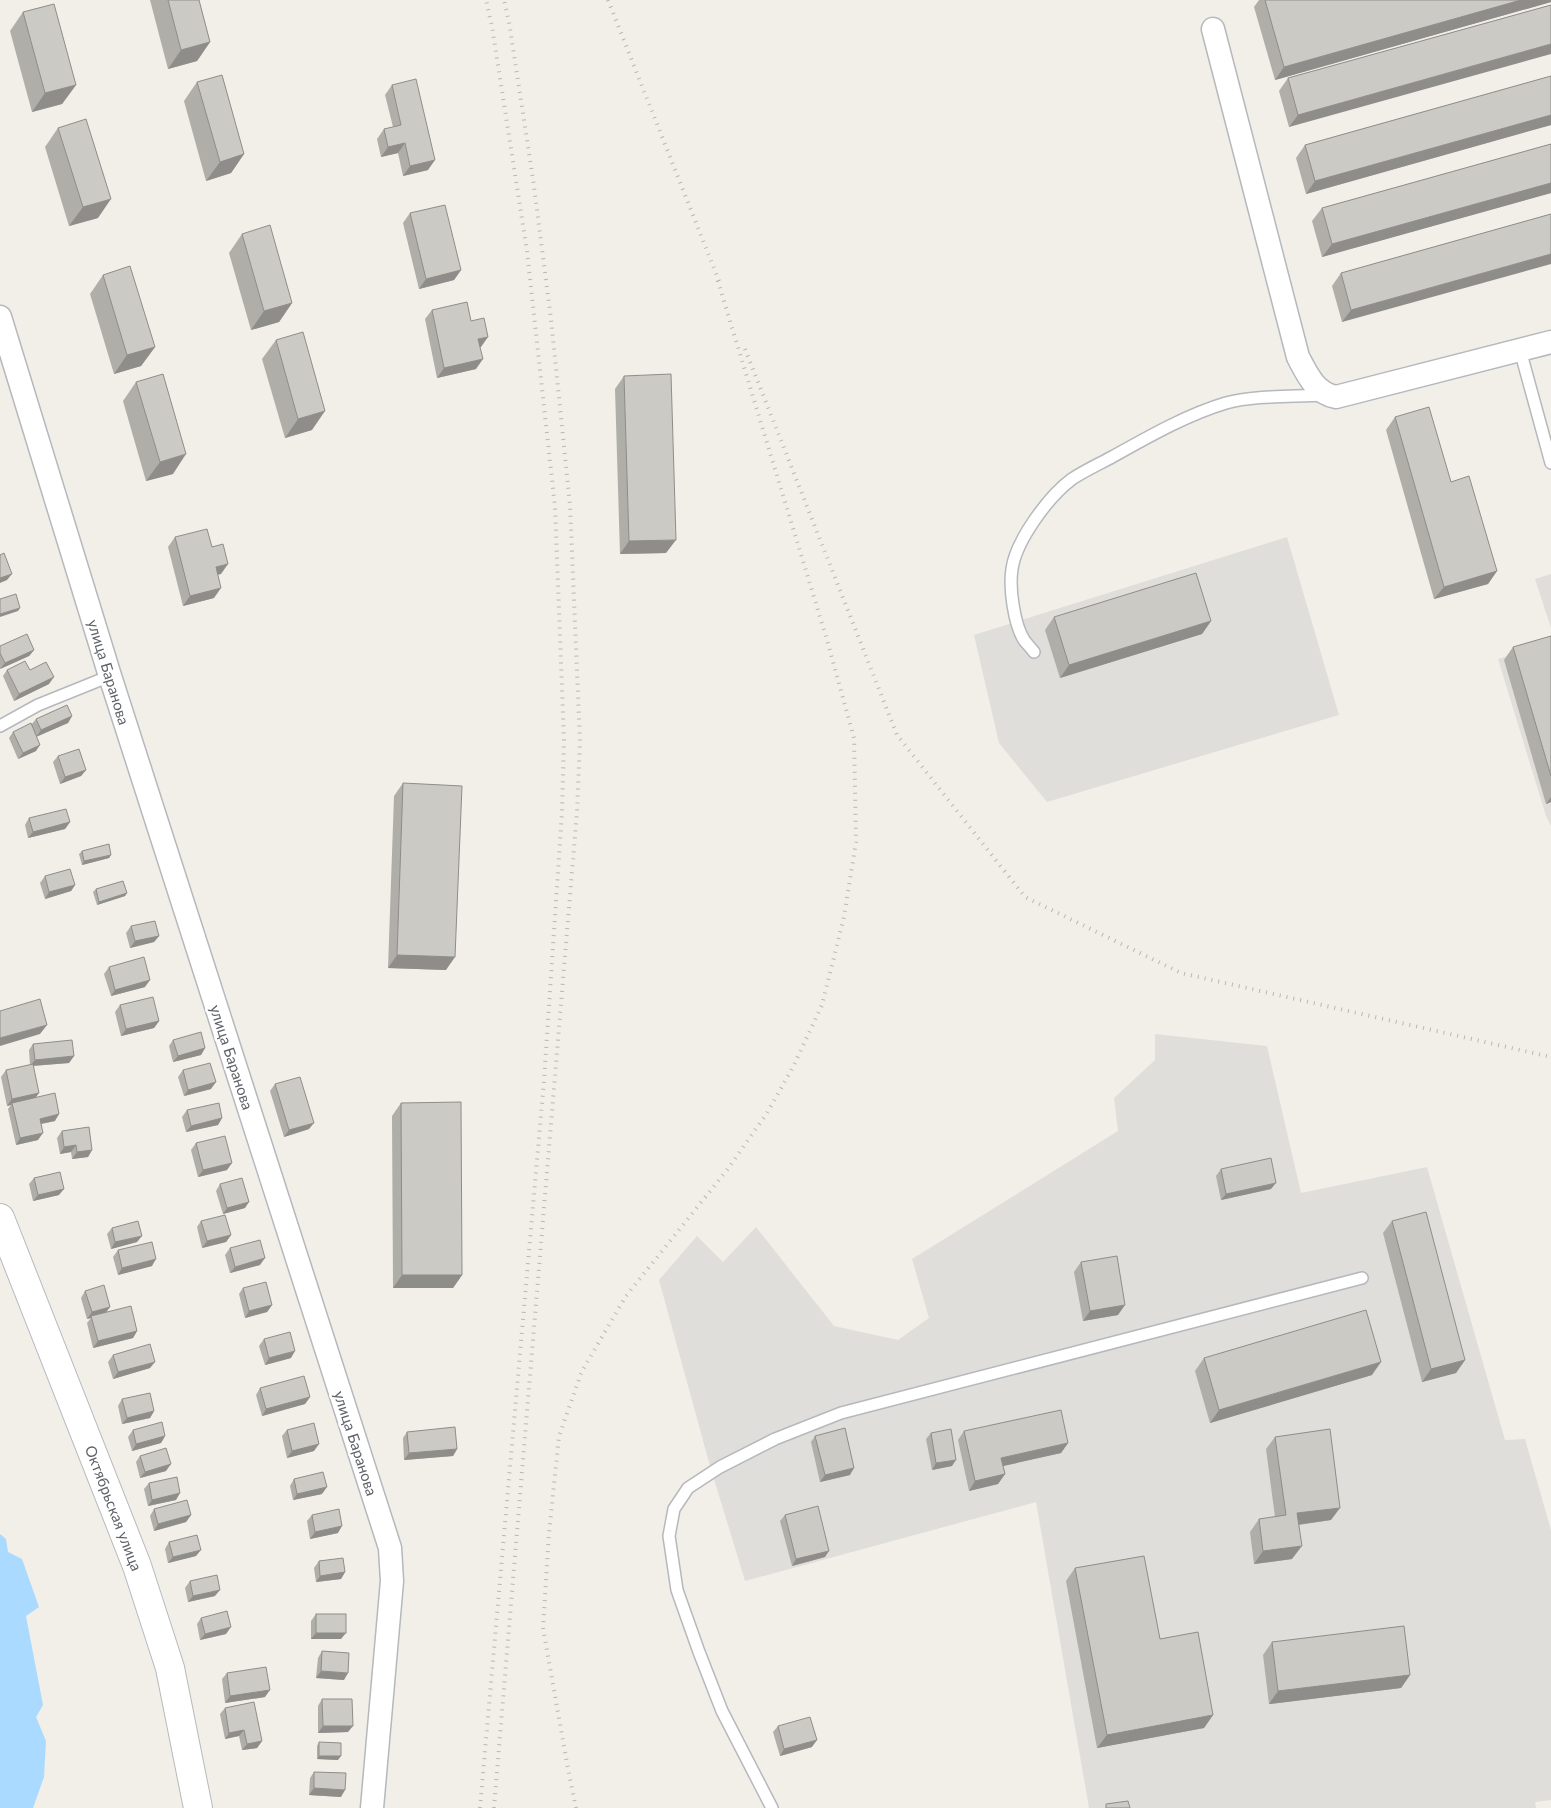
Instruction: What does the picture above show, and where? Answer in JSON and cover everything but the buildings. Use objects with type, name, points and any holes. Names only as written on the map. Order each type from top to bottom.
[{"type":"street","points":[[1213,29],[1298,357],[1318,389],[1336,397],[1551,342]]},
{"type":"street","name":"улица Баранова","points":[[0,317],[110,676],[390,1548],[392,1581],[372,1808]]},
{"type":"street","name":"Октябрьская улица","points":[[0,1218],[137,1566],[170,1668],[198,1808]]},
{"type":"lane","points":[[1520,350],[1551,463]]},
{"type":"lane","points":[[1034,652],[1023,639],[1017,621],[1011,592],[1012,568],[1024,536],[1045,506],[1072,479],[1197,413],[1227,403],[1255,399],[1328,395]]},
{"type":"lane","points":[[0,726],[38,705],[110,676]]},
{"type":"lane","points":[[772,1808],[722,1711],[698,1652],[677,1590],[670,1536],[674,1509],[688,1488],[720,1467],[776,1439],[841,1413],[1362,1278]]},
{"type":"shaded area","points":[[1287,537],[1339,715],[1047,802],[999,743],[974,635]]},
{"type":"shaded area","points":[[1551,574],[1551,628],[1535,579]]},
{"type":"shaded area","points":[[1551,643],[1551,826],[1546,816],[1498,659]]},
{"type":"shaded area","points":[[1155,1034],[1267,1046],[1301,1193],[1427,1167],[1505,1440],[1525,1439],[1551,1530],[1551,1800],[1535,1802],[1536,1808],[1089,1808],[1036,1502],[745,1581],[710,1466],[659,1280],[697,1236],[723,1262],[756,1227],[834,1326],[898,1340],[929,1318],[912,1259],[1118,1131],[1114,1098],[1155,1060]]},
{"type":"water","points":[[0,1534],[6,1539],[8,1552],[22,1559],[39,1607],[26,1616],[43,1705],[36,1717],[46,1741],[44,1777],[33,1808],[0,1808]]},
{"type":"railway","points":[[480,1808],[544,1081],[562,812],[564,740],[555,507],[527,251],[492,27],[486,0]]},
{"type":"railway","points":[[494,1808],[577,812],[580,742],[570,505],[551,319],[533,179],[504,0]]},
{"type":"railway","points":[[608,0],[719,281]]},
{"type":"railway","points":[[576,1808],[543,1628],[549,1533],[559,1436],[582,1371],[626,1296],[727,1170],[767,1113],[793,1067],[822,1005],[844,917],[856,842],[854,738],[827,640],[716,275]]},
{"type":"railway","points":[[745,349],[897,735],[1025,897],[1181,973],[1551,1057]]}]
